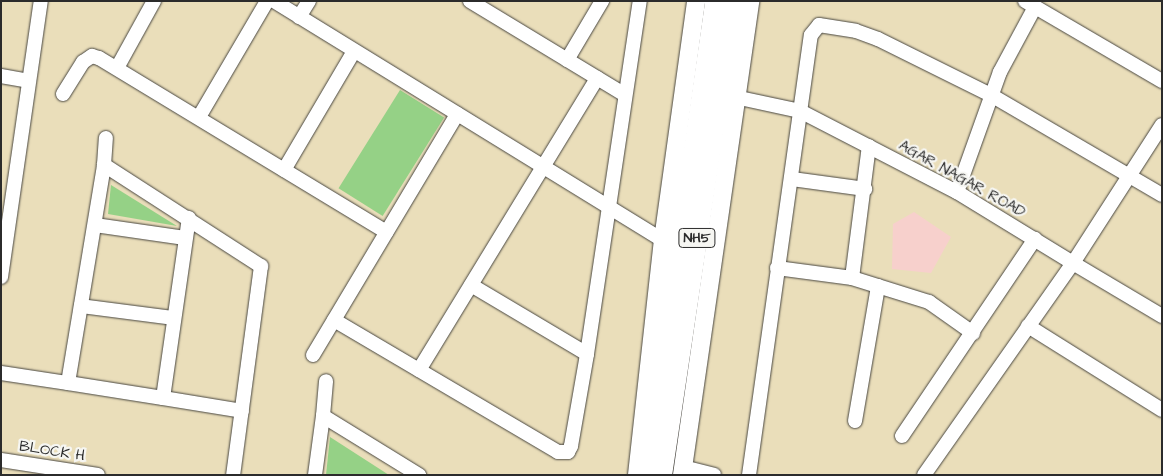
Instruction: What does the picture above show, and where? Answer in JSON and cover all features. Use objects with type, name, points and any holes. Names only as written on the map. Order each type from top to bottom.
[{"type":"highway","name":"NH5","points":[[647,475],[715,1]]},
{"type":"highway","name":"NH5","points":[[662,475],[733,1]]},
{"type":"main road","points":[[637,475],[663,240],[696,1]]},
{"type":"main road","points":[[683,471],[750,1]]},
{"type":"street","points":[[1,277],[41,1]]},
{"type":"street","points":[[117,68],[154,1]]},
{"type":"street","points":[[199,117],[268,1]]},
{"type":"street","points":[[274,1],[663,240]]},
{"type":"street","points":[[299,17],[308,1]]},
{"type":"street","points":[[470,1],[625,95]]},
{"type":"street","points":[[568,60],[602,1]]},
{"type":"street","points":[[334,320],[563,453],[571,446],[587,354],[640,1]]},
{"type":"street","points":[[957,192],[991,95],[1030,4],[1162,82]]},
{"type":"street","points":[[749,475],[811,35],[819,25],[856,30],[878,38],[991,95],[1162,195]]},
{"type":"street","points":[[284,170],[354,50]]},
{"type":"street","points":[[63,94],[88,58],[92,56],[117,68],[199,117],[386,232]]},
{"type":"street","points":[[1,76],[29,81]]},
{"type":"street","points":[[419,370],[597,78]]},
{"type":"street","name":"AGAR NAGAR ROAD","points":[[735,97],[800,111],[869,146],[957,192],[1162,316]]},
{"type":"street","points":[[313,355],[457,114]]},
{"type":"street","points":[[924,475],[1073,263],[1161,130]]},
{"type":"street","points":[[68,383],[95,226],[106,138]]},
{"type":"street","points":[[852,278],[865,189],[869,146]]},
{"type":"street","points":[[104,165],[189,218],[260,266],[233,475]]},
{"type":"street","points":[[792,179],[865,189]]},
{"type":"street","points":[[163,398],[173,318],[189,218]]},
{"type":"street","points":[[95,226],[185,238]]},
{"type":"street","points":[[902,436],[973,333],[1034,239]]},
{"type":"street","points":[[777,268],[852,278],[929,302],[973,333]]},
{"type":"street","points":[[471,285],[587,354]]},
{"type":"street","points":[[855,421],[878,286]]},
{"type":"street","points":[[81,306],[173,318]]},
{"type":"street","points":[[1028,326],[1162,410]]},
{"type":"street","points":[[1,373],[242,411]]},
{"type":"street","points":[[315,475],[326,380]]},
{"type":"street","points":[[323,416],[419,475]]},
{"type":"street","name":"BLOCK H","points":[[1,460],[73,473],[98,475]]},
{"type":"street","points":[[683,471],[714,475]]},
{"type":"shaded area","points":[[914,212],[951,237],[931,273],[892,269],[893,224]]},
{"type":"green space","points":[[400,90],[444,118],[383,216],[339,188]]},
{"type":"green space","points":[[111,185],[177,226],[108,214]]},
{"type":"green space","points":[[330,437],[389,475],[326,475]]}]
